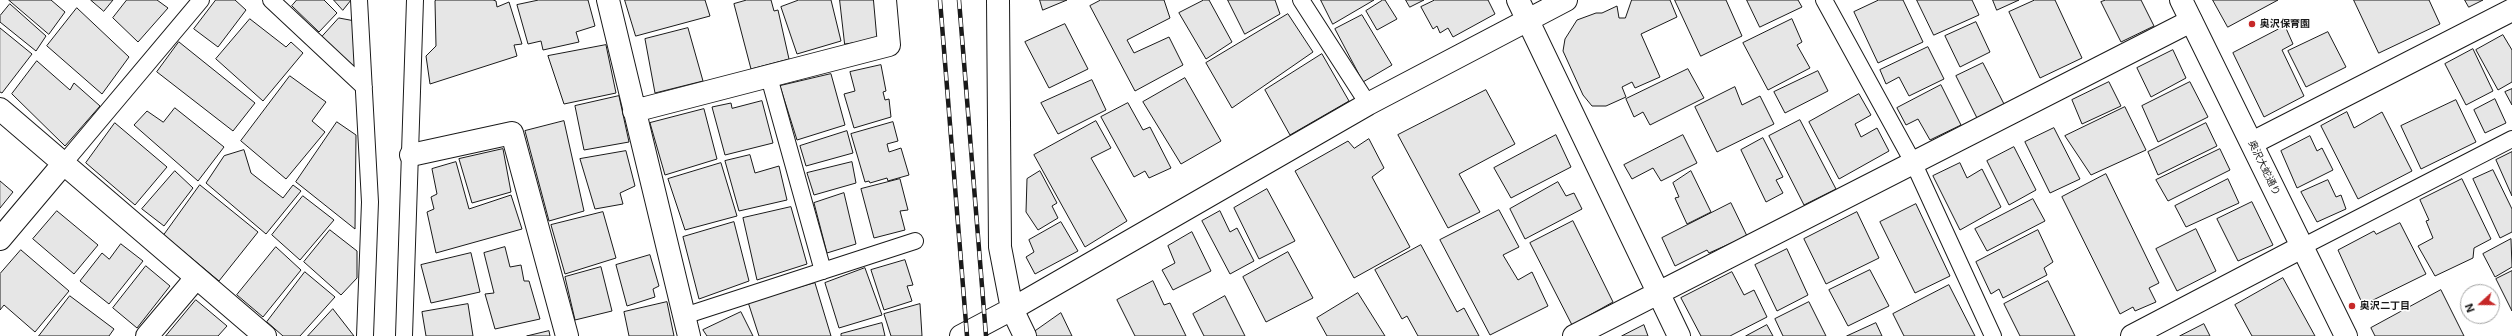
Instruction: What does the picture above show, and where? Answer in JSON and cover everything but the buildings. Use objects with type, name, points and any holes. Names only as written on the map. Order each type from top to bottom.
[{"type":"street","points":[[608,0],[686,326]]},
{"type":"street","points":[[634,112],[889,45],[885,0]]},
{"type":"street","points":[[998,0],[1000,247],[1012,309],[1025,336]]},
{"type":"street","points":[[961,336],[1012,309],[1368,104],[1523,10],[1566,0]]},
{"type":"street","name":"奥沢大蛇通り","points":[[2181,0],[2346,336]]},
{"type":"street","points":[[1523,10],[1679,336]]},
{"type":"street","points":[[2252,143],[2512,10]]},
{"type":"street","points":[[1574,336],[2192,21]]},
{"type":"street","points":[[0,110],[64,163],[265,336]]},
{"type":"street","points":[[411,155],[512,133],[567,336]]},
{"type":"street","points":[[0,239],[64,163]]},
{"type":"street","points":[[2132,336],[2302,247]]},
{"type":"street","points":[[147,336],[196,278]]},
{"type":"lane","points":[[64,163],[201,0]]},
{"type":"lane","points":[[271,0],[364,87]]},
{"type":"lane","points":[[359,0],[370,202],[365,336]]},
{"type":"lane","points":[[404,336],[415,0]]},
{"type":"lane","points":[[1301,0],[1368,104]]},
{"type":"lane","points":[[1824,0],[1914,164],[1993,336]]},
{"type":"lane","points":[[769,77],[823,271]]},
{"type":"lane","points":[[2302,247],[2512,139]]},
{"type":"lane","points":[[686,326],[823,271],[915,241]]},
{"type":"railway","points":[[940,0],[967,336]]},
{"type":"railway","points":[[959,0],[986,336]]},
{"type":"place","name":"奥沢保育園","points":[[2252,24]]},
{"type":"place","name":"奥沢二丁目","points":[[2352,306]]}]
